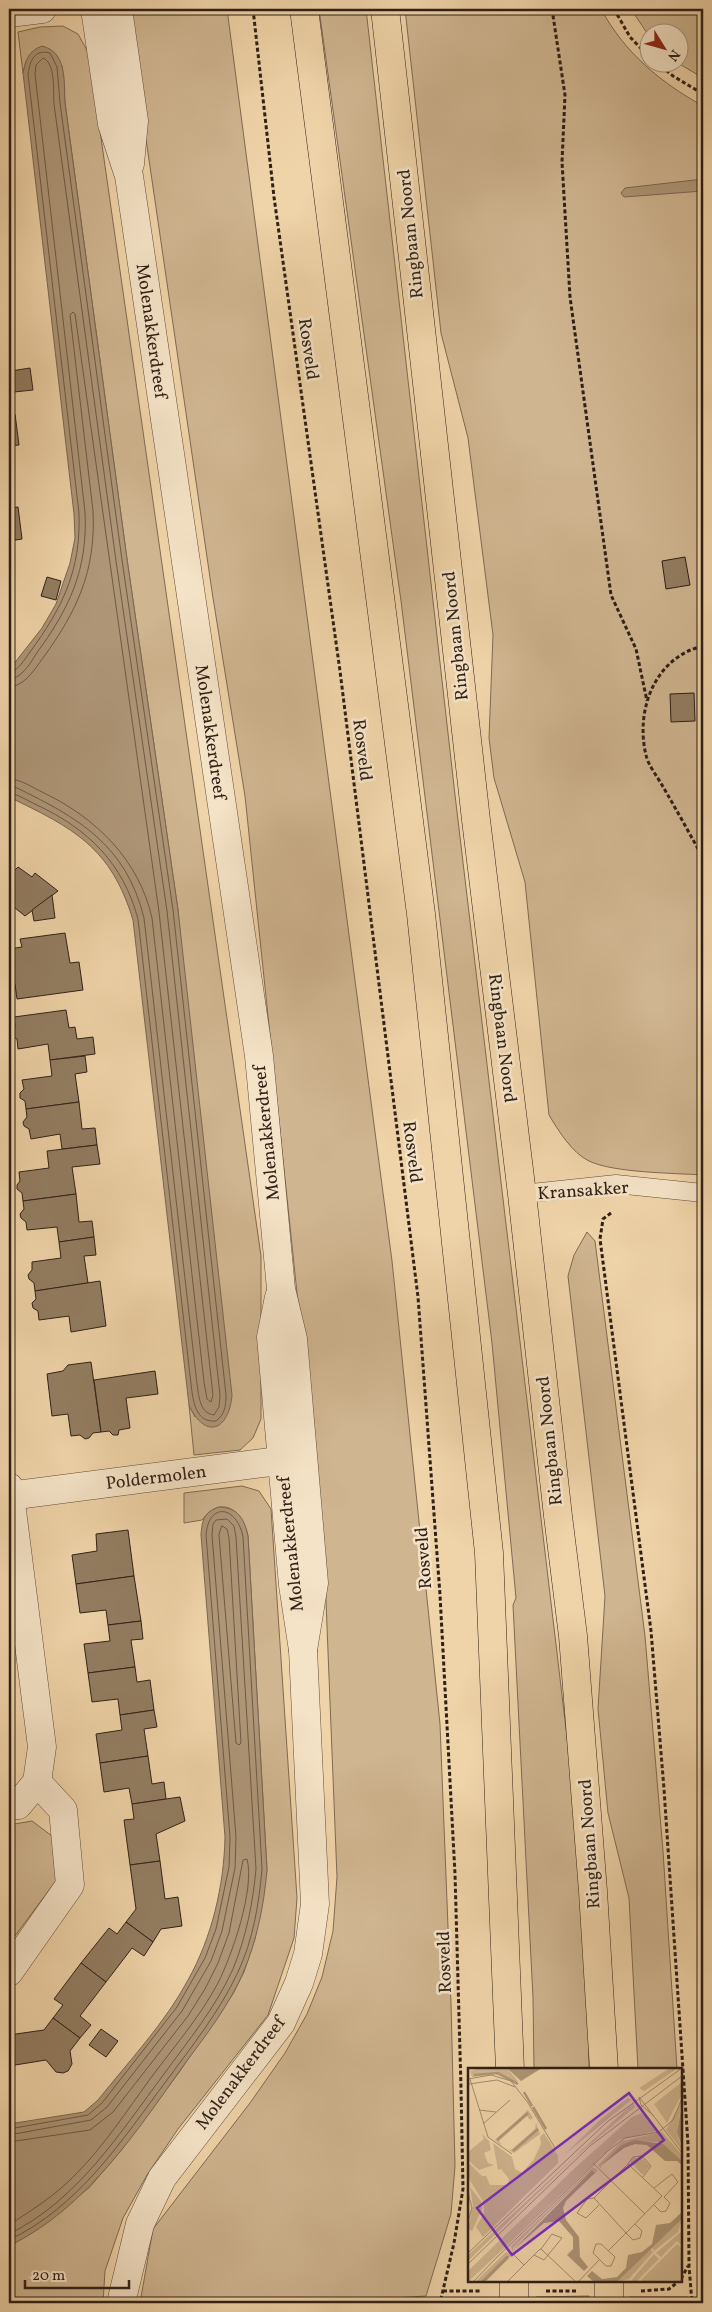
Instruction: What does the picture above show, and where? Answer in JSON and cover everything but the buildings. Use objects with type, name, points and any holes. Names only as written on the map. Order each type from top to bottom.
[{"type":"main road","points":[[304,9],[421,914],[489,1553],[510,2068]]},
{"type":"main road","name":"Ringbaan Noord","points":[[385,9],[476,820],[522,1194],[573,1636],[593,1890],[604,2068]]},
{"type":"street","points":[[9,13],[42,9]]},
{"type":"street","name":"Molenakkerdreef","points":[[95,9],[112,124],[129,176],[259,1056],[281,1289],[293,1339],[292,1460],[314,1583],[303,1650],[315,1904],[308,1954],[299,1983],[281,2023],[162,2178],[140,2224],[121,2303]]},
{"type":"street","name":"Molenakkerdreef","points":[[118,9],[134,122],[129,176]]},
{"type":"street","name":"Poldermolen","points":[[37,1782],[42,1747],[9,1493],[292,1460]]},
{"type":"street","points":[[9,1806],[18,1805],[37,1782],[63,1810],[70,1885],[9,1972]]},
{"type":"lane","name":"Kransakker","points":[[522,1194],[616,1184],[703,1193]]},
{"type":"path","name":"Rosveld","points":[[253,9],[274,197],[340,671],[418,1297],[440,1605],[455,1874],[464,2189],[440,2303]]},
{"type":"path","points":[[552,9],[566,95],[562,162],[570,297],[609,585],[611,595],[636,649],[647,702]]},
{"type":"path","points":[[614,9],[630,37],[640,48]]},
{"type":"path","points":[[667,72],[703,94]]},
{"type":"path","points":[[703,646],[674,659],[656,678],[647,702],[643,729],[646,756],[703,858]]},
{"type":"path","points":[[615,1210],[603,1219],[600,1239],[653,1651],[688,2144],[689,2266],[692,2303]]},
{"type":"path","points":[[682,2277],[689,2266]]},
{"type":"path","points":[[443,2291],[658,2291],[669,2290],[678,2282]]},
{"type":"shaded area","points":[[127,9],[227,9],[392,1261],[440,1724],[451,2003],[455,2166],[451,2214],[426,2296],[320,2303],[140,2303],[153,2229],[250,2103],[285,2053],[307,2014],[322,1977],[333,1931],[337,1877],[324,1551],[245,796],[213,598]]},
{"type":"shaded area","points":[[319,9],[366,9],[455,795],[569,1754],[588,1989],[589,2068],[534,2068],[533,1998],[513,1605],[516,1598],[492,1343],[401,601]]},
{"type":"shaded area","points":[[405,9],[601,9],[621,39],[640,60],[640,72],[653,72],[672,87],[703,106],[703,1175],[628,1170],[589,1161],[571,1147],[549,1115],[525,882],[494,778],[489,738],[493,635],[468,438],[441,333]]},
{"type":"shaded area","points":[[631,9],[703,9],[703,78],[690,70],[690,22],[640,22]]},
{"type":"shaded area","points":[[63,26],[78,34],[89,54],[261,1256],[261,1419],[253,1438],[240,1450],[194,1455],[189,1405],[195,1417],[183,968],[178,910],[127,559],[65,103],[62,66],[26,61],[23,73],[18,32],[40,27]]},
{"type":"shaded area","points":[[587,1232],[595,1241],[645,1636],[663,1851],[677,2068],[638,2068],[629,1898],[608,1813],[598,1709],[605,1596],[568,1276],[574,1255]]},
{"type":"shaded area","points":[[242,1486],[259,1491],[271,1509],[297,1898],[294,1938],[268,2015],[178,2129],[147,2175],[123,2218],[105,2271],[103,2303],[9,2303],[9,2246],[89,2188],[122,2149],[180,2071],[233,1994],[244,1972],[255,1939],[267,1870],[248,1536],[241,1519],[236,1513],[224,1507],[216,1508],[209,1512],[202,1520],[184,1523],[184,1493]]},
{"type":"shaded area","points":[[32,1821],[56,1839],[58,1878],[9,1944],[9,1825]]},
{"type":"shaded area","points":[[589,2296],[588,2303],[537,2303],[536,2297]]},
{"type":"shaded area","points":[[630,2297],[687,2297],[687,2303],[630,2303]]},
{"type":"water","points":[[42,46],[56,54],[64,77],[65,103],[127,559],[178,910],[232,1395],[226,1417],[215,1427],[209,1427],[202,1423],[195,1416],[189,1405],[133,920],[124,895],[113,874],[101,857],[87,843],[71,830],[9,797],[9,670],[42,628],[56,604],[70,563],[75,538],[74,514],[23,73],[28,56]]},
{"type":"water","points":[[703,179],[703,191],[624,197],[621,193],[625,188]]},
{"type":"water","points":[[219,1507],[231,1509],[239,1515],[248,1536],[267,1870],[262,1909],[256,1935],[243,1973],[224,2008],[129,2141],[108,2166],[63,2211],[37,2230],[9,2246],[9,2124],[84,2112],[98,2100],[158,2027],[179,1996],[196,1964],[210,1929],[222,1874],[225,1837],[201,1535],[205,1517],[210,1511]]}]
